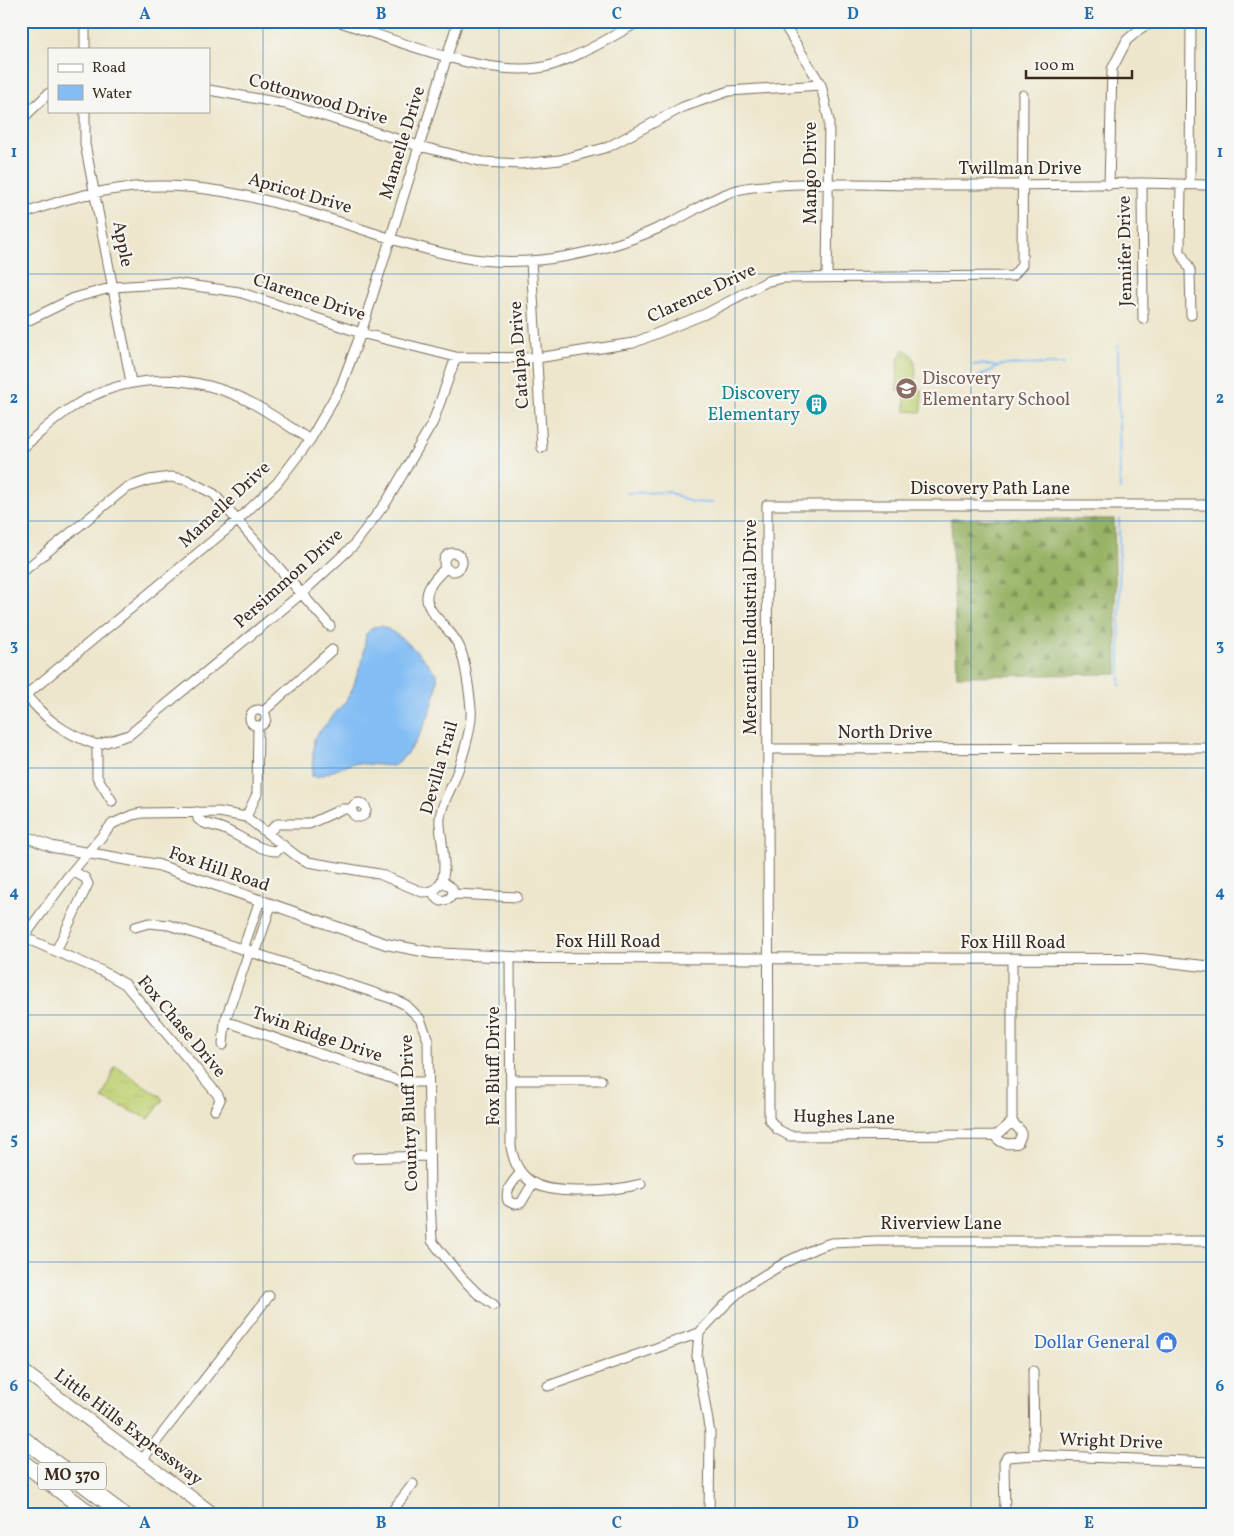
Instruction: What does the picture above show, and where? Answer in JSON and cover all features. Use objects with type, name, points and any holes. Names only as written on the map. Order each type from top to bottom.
[{"type":"highway","name":"MO 370","points":[[21,1437],[124,1515]]},
{"type":"highway","name":"MO 370","points":[[21,1461],[92,1515]]},
{"type":"main road","name":"Little Hills Expressway","points":[[21,1369],[215,1515]]},
{"type":"street","points":[[84,48],[85,21]]},
{"type":"street","points":[[337,21],[487,67],[515,69],[545,67],[555,64],[640,21]]},
{"type":"street","name":"Mamelle Drive","points":[[23,694],[238,520],[277,483],[310,440],[341,386],[361,333],[458,21]]},
{"type":"street","name":"Mango Drive","points":[[782,21],[821,85],[829,121],[827,277]]},
{"type":"street","points":[[1109,185],[1112,69],[1127,40],[1133,33],[1155,21]]},
{"type":"street","points":[[1191,21],[1186,185],[1180,251],[1190,270],[1191,316]]},
{"type":"street","name":"Cottonwood Drive","points":[[210,90],[286,104],[419,146],[483,162],[521,164],[560,160],[608,147],[683,107],[706,97],[749,89],[821,85]]},
{"type":"street","points":[[21,120],[48,95]]},
{"type":"street","name":"Clarence Drive","points":[[21,324],[74,298],[114,287],[173,283],[239,292],[361,333],[456,357],[537,358],[633,342],[705,314],[768,281],[782,278],[1013,276],[1022,265],[1023,95]]},
{"type":"street","name":"Apple","points":[[85,112],[85,144],[131,382]]},
{"type":"street","name":"Twillman Drive","points":[[827,184],[1109,185],[1142,183],[1213,185]]},
{"type":"street","name":"Jennifer Drive","points":[[1142,183],[1143,319]]},
{"type":"street","name":"Apricot Drive","points":[[21,215],[66,199],[95,192],[135,186],[175,185],[216,189],[282,204],[390,238],[462,257],[531,261],[580,254],[628,240],[671,223],[712,200],[750,187],[827,184]]},
{"type":"street","name":"Catalpa Drive","points":[[531,261],[542,448]]},
{"type":"street","name":"Persimmon Drive","points":[[97,745],[129,734],[301,594],[353,546],[387,501],[433,422],[456,357]]},
{"type":"street","points":[[21,449],[71,408],[100,393],[131,382],[179,380],[226,391],[253,404],[310,440]]},
{"type":"street","points":[[21,573],[126,488],[149,480],[171,477],[187,480],[214,494],[330,626]]},
{"type":"street","name":"Discovery Path Lane","points":[[767,505],[1213,505]]},
{"type":"street","name":"Mercantile Industrial Drive","points":[[767,505],[768,749]]},
{"type":"street","name":"Devilla Trail","points":[[442,880],[444,868],[440,813],[461,764],[472,711],[459,646],[435,618],[428,604],[428,594],[432,584],[446,568]]},
{"type":"street","points":[[264,711],[332,650]]},
{"type":"street","points":[[23,694],[54,724],[76,737],[97,745],[98,777],[112,801]]},
{"type":"street","points":[[256,709],[264,711],[267,716],[265,722],[258,726],[251,722],[250,714],[256,709]]},
{"type":"street","points":[[246,817],[257,794],[258,726]]},
{"type":"street","name":"North Drive","points":[[768,749],[1213,748]]},
{"type":"street","points":[[768,749],[768,959]]},
{"type":"street","points":[[268,833],[277,824],[309,824],[342,809],[352,809]]},
{"type":"street","points":[[198,812],[198,818],[204,823],[232,832],[269,850],[277,851],[283,845]]},
{"type":"street","points":[[22,939],[73,871],[112,824],[132,815],[219,812],[246,817],[308,862],[379,874],[422,892],[433,890],[442,880],[452,888],[453,894],[449,899],[441,901],[435,897],[433,890]]},
{"type":"street","name":"Fox Hill Road","points":[[21,835],[53,847],[158,866],[386,944],[434,953],[510,957],[1142,959],[1213,967]]},
{"type":"street","points":[[56,951],[88,884],[85,878],[73,871]]},
{"type":"street","points":[[453,894],[517,897]]},
{"type":"street","points":[[249,952],[244,946],[260,900]]},
{"type":"street","points":[[223,1045],[225,1021],[249,952],[257,948],[271,905]]},
{"type":"street","name":"Country Bluff Drive","points":[[135,927],[149,923],[168,925],[406,1005],[415,1013],[424,1026],[428,1040],[432,1241],[462,1278],[478,1294],[494,1305]]},
{"type":"street","name":"Fox Chase Drive","points":[[22,939],[56,951],[125,984],[218,1095],[219,1103],[215,1110]]},
{"type":"street","name":"Fox Bluff Drive","points":[[510,957],[511,1147],[521,1172],[534,1184],[552,1191],[617,1191],[640,1184]]},
{"type":"street","name":"Hughes Lane","points":[[768,959],[769,1119],[777,1129],[790,1136],[994,1135],[1007,1145],[1018,1143],[1021,1136],[1021,1131],[1012,1122],[1012,959]]},
{"type":"street","name":"Twin Ridge Drive","points":[[225,1021],[402,1082],[428,1082]]},
{"type":"street","points":[[511,1080],[601,1080]]},
{"type":"street","points":[[994,1135],[1003,1132],[1012,1122]]},
{"type":"street","points":[[358,1158],[429,1156]]},
{"type":"street","points":[[521,1172],[508,1188],[506,1196],[508,1201],[514,1204],[521,1203],[534,1184]]},
{"type":"street","name":"Riverview Lane","points":[[548,1386],[699,1333],[745,1287],[786,1262],[830,1243],[877,1240],[1213,1241]]},
{"type":"street","points":[[142,1460],[269,1296]]},
{"type":"street","points":[[699,1333],[697,1356],[710,1433],[709,1515]]},
{"type":"street","points":[[1033,1370],[1034,1455]]},
{"type":"street","name":"Wright Drive","points":[[1005,1515],[1004,1462],[1007,1457],[1034,1455],[1213,1462]]},
{"type":"street","points":[[389,1515],[414,1484]]},
{"type":"green space","points":[[904,350],[909,352],[915,361],[915,390],[922,390],[922,412],[905,411],[905,390],[897,390],[898,360]]},
{"type":"green space","points":[[951,519],[1114,519],[1117,674],[957,676]]},
{"type":"green space","points":[[115,1066],[160,1096],[163,1100],[149,1119],[102,1098]]},
{"type":"water","points":[[382,626],[398,635],[412,647],[437,675],[437,686],[430,712],[418,738],[402,759],[393,766],[354,763],[317,777],[312,776],[314,738],[345,702],[352,690],[363,658],[366,634],[373,627]]},
{"type":"waterway","points":[[1118,346],[1120,489]]},
{"type":"waterway","points":[[972,365],[982,364],[997,367]]},
{"type":"waterway","points":[[974,379],[1002,365],[1064,364]]},
{"type":"waterway","points":[[627,493],[669,492],[692,502],[712,503]]},
{"type":"waterway","points":[[1119,519],[1120,686]]},
{"type":"place","name":"Discovery Elementary School","points":[[906,389]]},
{"type":"place","name":"Discovery Elementary","points":[[816,404]]},
{"type":"place","name":"Dollar General","points":[[1166,1343]]}]
